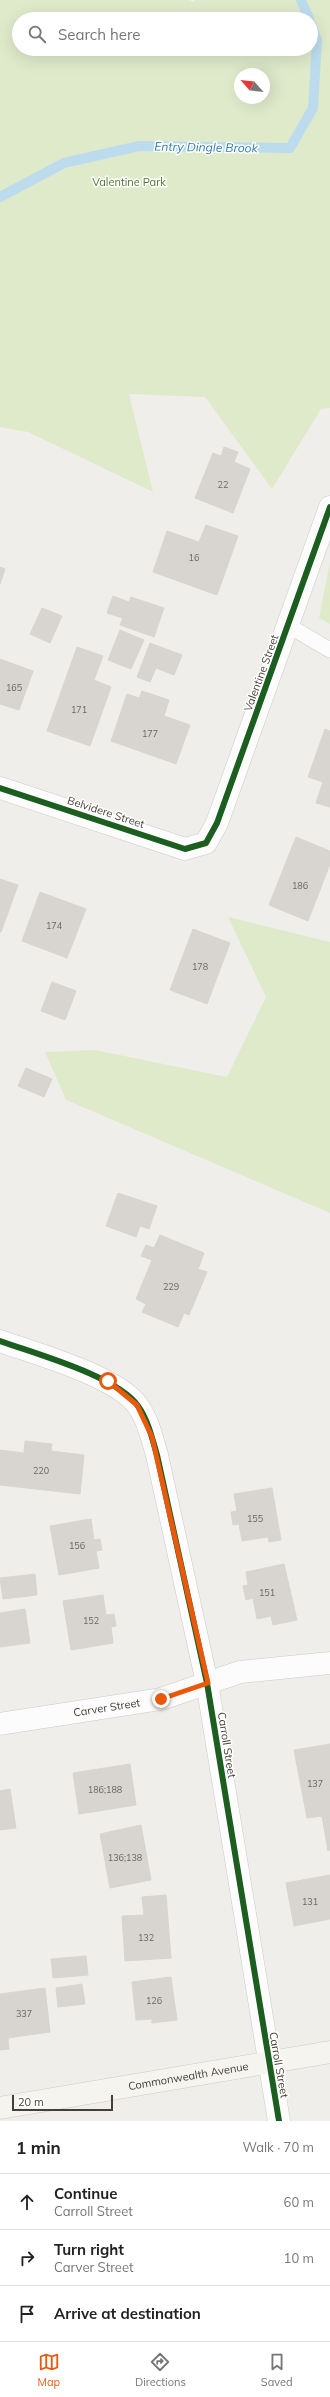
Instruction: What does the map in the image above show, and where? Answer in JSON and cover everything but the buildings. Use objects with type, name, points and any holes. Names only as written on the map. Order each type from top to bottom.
[{"type":"street","name":"Valentine Street","points":[[206,843],[217,823],[289,626],[330,507]]},
{"type":"street","name":"Belvidere Street","points":[[0,788],[185,849],[206,843]]},
{"type":"street","name":"Carroll Street","points":[[0,1341],[108,1381],[137,1405],[146,1420],[157,1455],[208,1683],[279,2121]]},
{"type":"street","name":"Carver Street","points":[[0,1724],[161,1699],[240,1672],[330,1663]]},
{"type":"street","name":"Commonwealth Avenue","points":[[0,2108],[269,2064],[330,2052]]},
{"type":"lane","points":[[289,626],[330,650]]},
{"type":"green space","name":"Valentine Park","points":[[0,0],[188,0],[194,2],[194,0],[330,0],[330,408],[321,409],[272,489],[205,397],[129,394],[153,492],[28,432],[0,427]]},
{"type":"green space","points":[[330,562],[330,624],[319,618]]},
{"type":"green space","points":[[228,917],[330,942],[330,1213],[66,1100],[45,1052],[95,1050],[227,1077],[266,997]]},
{"type":"waterway","name":"Entry Dingle Brook","points":[[301,0],[306,12]]},
{"type":"waterway","name":"Entry Dingle Brook","points":[[0,197],[64,163],[139,146],[290,148],[313,108],[316,56]]},
{"type":"cycle path","points":[[0,788],[185,849],[206,843],[217,823],[330,507]]},
{"type":"cycle path","points":[[0,1341],[75,1367],[113,1385],[128,1395],[138,1406],[149,1429],[157,1455],[207,1683],[279,2121]]},
{"type":"route","points":[[108,1381],[137,1405],[146,1420],[152,1437],[208,1683],[161,1699]]}]
